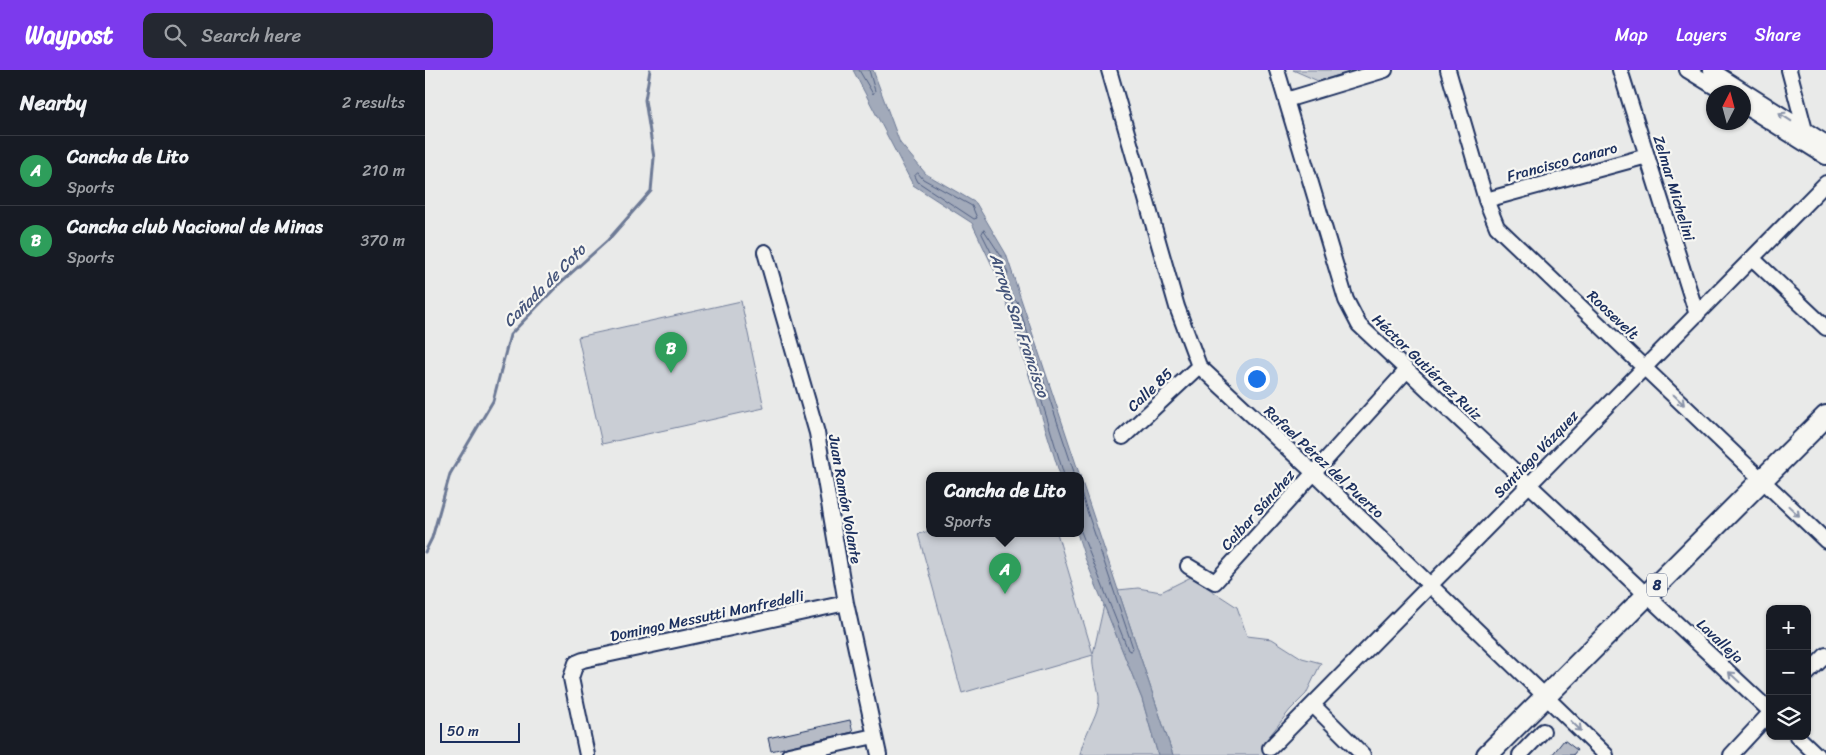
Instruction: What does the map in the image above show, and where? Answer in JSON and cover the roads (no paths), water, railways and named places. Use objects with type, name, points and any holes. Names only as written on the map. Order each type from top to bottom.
[{"type":"highway","name":"8","points":[[1500,751],[1545,697],[1826,416]]},
{"type":"street","name":"Rafael Pérez del Puerto","points":[[1109,70],[1177,307],[1199,366],[1314,473],[1606,755]]},
{"type":"street","name":"Héctor Gutiérrez Ruiz","points":[[1277,70],[1346,300],[1359,325],[1528,486],[1647,595]]},
{"type":"street","points":[[1286,100],[1385,70]]},
{"type":"street","name":"Roosevelt","points":[[1447,70],[1486,200],[1494,222],[1504,236],[1644,366],[1826,541]]},
{"type":"street","name":"Zelmar Michelini","points":[[1620,70],[1697,315]]},
{"type":"street","points":[[1687,70],[1705,73],[1804,137],[1826,157]]},
{"type":"street","points":[[1789,70],[1804,137]]},
{"type":"street","points":[[1705,73],[1716,85]]},
{"type":"street","points":[[1751,109],[1804,137],[1826,144]]},
{"type":"street","name":"Francisco Canaro","points":[[1486,200],[1647,156]]},
{"type":"street","name":"Santiago Vázquez","points":[[1270,748],[1826,183]]},
{"type":"street","name":"Juan Ramón Volante","points":[[765,252],[817,433],[846,603],[879,755]]},
{"type":"street","points":[[1752,258],[1826,328]]},
{"type":"street","name":"Calle 85","points":[[1123,437],[1199,366]]},
{"type":"street","name":"Caibar Sánchez","points":[[1188,566],[1215,582],[1407,370]]},
{"type":"street","name":"Lavalleja","points":[[1647,595],[1766,708]]},
{"type":"street","name":"Domingo Messutti Manfredelli","points":[[587,755],[571,678],[577,664],[583,660],[846,603]]},
{"type":"street","points":[[1811,670],[1826,655]]},
{"type":"street","points":[[1313,705],[1363,755]]},
{"type":"street","points":[[1731,755],[1766,716]]},
{"type":"street","points":[[1520,755],[1543,731]]},
{"type":"street","points":[[789,755],[874,736]]},
{"type":"street","points":[[1801,740],[1817,755]]},
{"type":"water","name":"Arroyo San Francisco","points":[[853,70],[873,70],[900,143],[926,174],[976,203],[1006,254],[1079,472],[1059,472],[1000,282],[972,223],[913,185]]},
{"type":"water","points":[[1084,488],[1173,755],[1158,755],[1142,699],[1078,537],[1084,537]]},
{"type":"waterway","name":"Cañada de Coto","points":[[425,552],[432,538],[450,474],[493,401],[510,335],[559,284],[608,240],[651,191],[654,158],[645,100],[650,70]]},
{"type":"place","name":"Cancha club Nacional de Minas","points":[[671,373]]},
{"type":"place","name":"Cancha de Lito","points":[[1005,594]]}]
